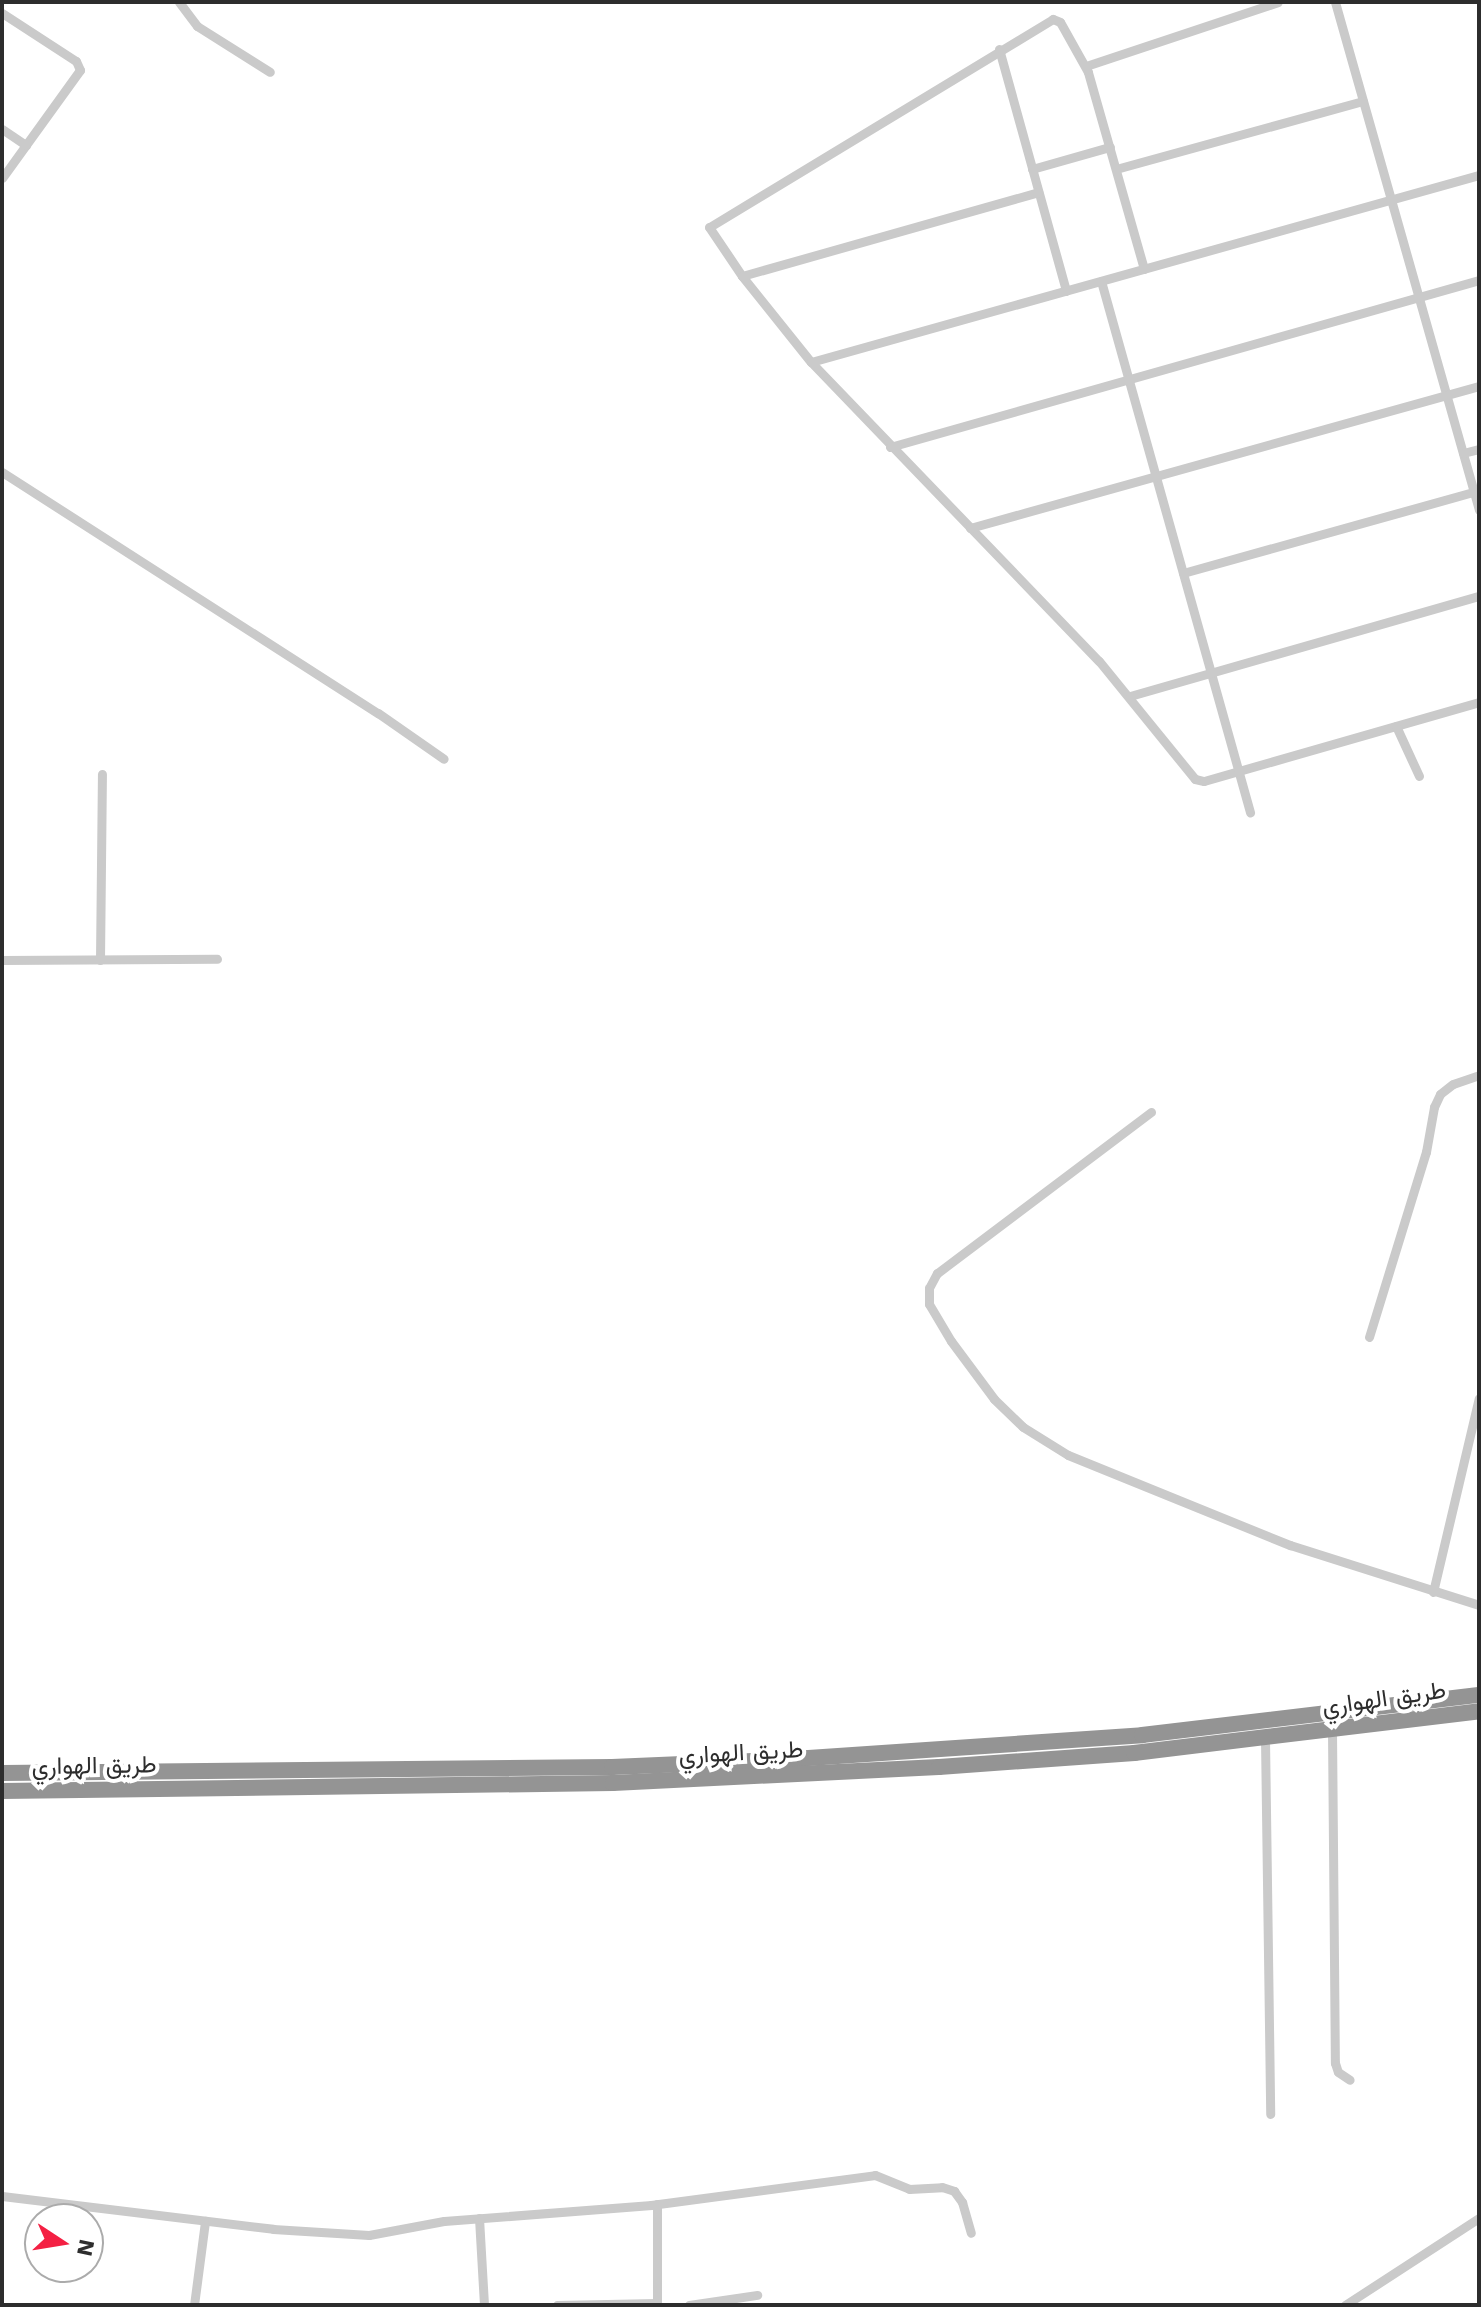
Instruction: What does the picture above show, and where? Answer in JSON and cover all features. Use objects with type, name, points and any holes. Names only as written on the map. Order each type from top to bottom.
[{"type":"highway","name":"طريق الهواري","points":[[2,1773],[612,1775],[1041,1744],[1239,1725],[1479,1695]]},
{"type":"highway","name":"طريق الهواري","points":[[2,1791],[1019,1762],[1265,1739],[1479,1711]]},
{"type":"street","points":[[179,2],[197,26],[270,72]]},
{"type":"street","points":[[1086,66],[1278,2]]},
{"type":"street","points":[[1335,2],[1479,510]]},
{"type":"street","points":[[2,13],[79,66],[78,73],[2,178]]},
{"type":"street","points":[[1144,269],[1086,66],[1060,22],[1053,19],[713,221],[711,233],[811,362],[1130,696],[1195,779],[1204,781],[1479,702]]},
{"type":"street","points":[[999,49],[1066,291]]},
{"type":"street","points":[[1116,169],[1363,101]]},
{"type":"street","points":[[2,129],[26,145]]},
{"type":"street","points":[[1032,169],[1110,147]]},
{"type":"street","points":[[811,362],[1479,175]]},
{"type":"street","points":[[742,276],[1038,192]]},
{"type":"street","points":[[890,447],[1479,280]]},
{"type":"street","points":[[1101,281],[1250,812]]},
{"type":"street","points":[[970,528],[1479,386]]},
{"type":"street","points":[[1463,453],[1479,449]]},
{"type":"street","points":[[2,472],[367,705],[444,759]]},
{"type":"street","points":[[1183,573],[1474,492]]},
{"type":"street","points":[[1130,696],[1479,596]]},
{"type":"street","points":[[1396,726],[1419,776]]},
{"type":"street","points":[[100,960],[102,774]]},
{"type":"street","points":[[2,960],[217,959]]},
{"type":"street","points":[[1369,1337],[1426,1152],[1434,1107],[1440,1094],[1453,1084],[1479,1075]]},
{"type":"street","points":[[1151,1112],[937,1273],[929,1288],[932,1312],[994,1399],[1048,1444],[1090,1466],[1290,1545],[1479,1605]]},
{"type":"street","points":[[1433,1592],[1479,1398]]},
{"type":"street","points":[[1332,1731],[1335,2063],[1338,2072],[1350,2080]]},
{"type":"street","points":[[1265,1739],[1270,2114]]},
{"type":"street","points":[[2,2196],[205,2221],[369,2235],[444,2221],[657,2204],[875,2175],[905,2188],[942,2187],[954,2191],[962,2202],[971,2233]]},
{"type":"street","points":[[557,2305],[657,2304],[657,2204]]},
{"type":"street","points":[[479,2218],[484,2305]]},
{"type":"street","points":[[1345,2305],[1479,2218]]},
{"type":"street","points":[[194,2305],[205,2221]]},
{"type":"street","points":[[689,2305],[757,2295]]}]
